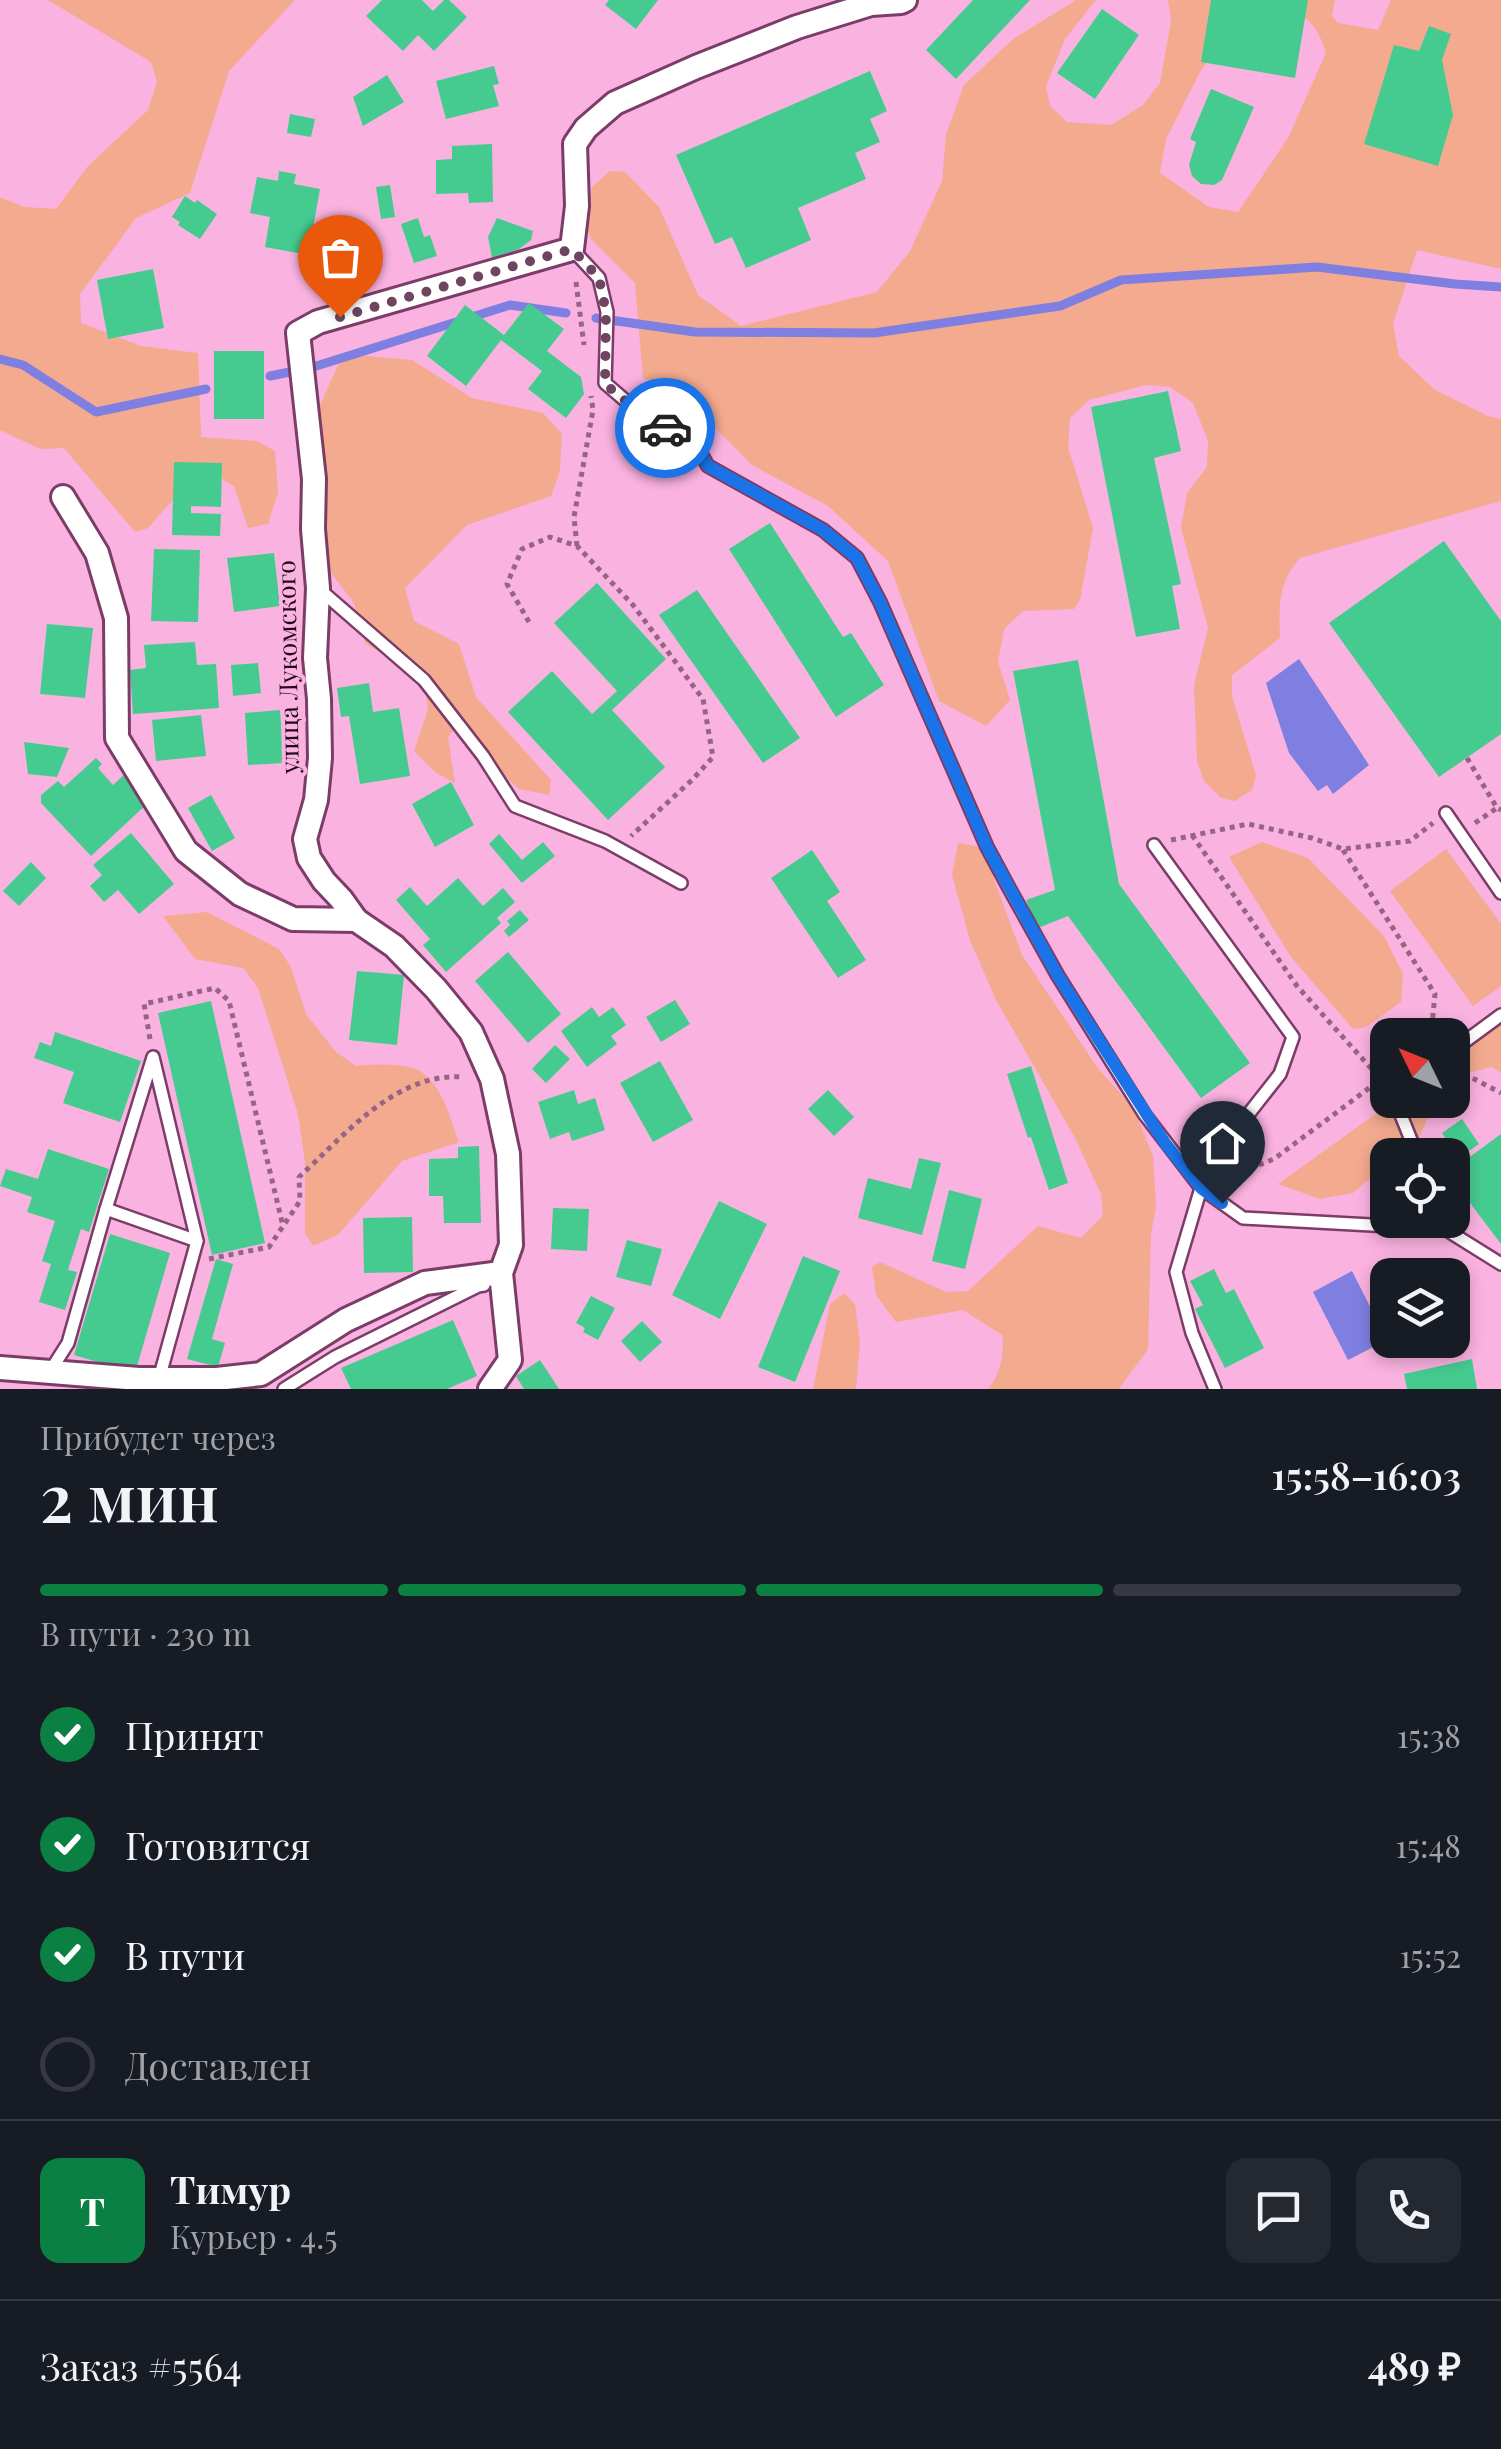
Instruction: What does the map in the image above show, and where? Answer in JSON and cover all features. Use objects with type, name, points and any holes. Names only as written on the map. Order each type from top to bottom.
[{"type":"street","points":[[572,249],[577,206],[574,144],[615,103],[797,26],[872,2],[905,0]]},
{"type":"street","name":"улица Лукомского","points":[[491,1389],[510,1360],[502,1277],[511,1245],[508,1154],[496,1090],[471,1032],[394,946],[356,920],[324,882],[309,858],[305,839],[316,800],[320,758],[315,658],[318,588],[314,479],[298,334],[318,322],[572,249]]},
{"type":"street","points":[[63,497],[97,553],[116,618],[117,738],[186,851],[240,894],[293,919],[356,920]]},
{"type":"street","points":[[0,1368],[159,1379],[261,1374],[346,1320],[425,1283],[502,1277]]},
{"type":"lane","points":[[572,249],[599,278],[606,312],[605,384],[641,414],[694,444],[708,466],[823,530],[857,558],[1009,888],[1058,976],[1145,1114],[1201,1188],[1243,1218],[1370,1222]]},
{"type":"lane","points":[[318,588],[424,680],[516,806],[618,848],[681,884]]},
{"type":"lane","points":[[1446,814],[1501,893]]},
{"type":"lane","points":[[1154,845],[1293,1038],[1280,1074],[1232,1135],[1201,1188],[1176,1272],[1192,1333],[1214,1389]]},
{"type":"lane","points":[[1470,1038],[1501,1015]]},
{"type":"lane","points":[[49,1373],[68,1343],[152,1057]]},
{"type":"lane","points":[[152,1057],[196,1241],[159,1379]]},
{"type":"lane","points":[[106,1209],[196,1241]]},
{"type":"lane","points":[[1462,1238],[1501,1264]]},
{"type":"lane","points":[[284,1389],[335,1357],[502,1277]]},
{"type":"path","points":[[572,249],[584,350]]},
{"type":"path","points":[[577,546],[574,517],[594,410],[588,380]]},
{"type":"path","points":[[529,622],[507,584],[522,549],[550,537],[577,546],[633,605],[703,699],[713,757],[618,848]]},
{"type":"path","points":[[1460,833],[1499,809],[1467,758]]},
{"type":"path","points":[[1154,845],[1248,824],[1343,849],[1410,842],[1446,814]]},
{"type":"path","points":[[1192,835],[1297,986],[1370,1067]]},
{"type":"path","points":[[1343,849],[1435,994],[1433,1018]]},
{"type":"path","points":[[152,1057],[144,1004],[216,988],[230,1001],[283,1228]]},
{"type":"path","points":[[191,1262],[269,1247],[300,1201],[299,1177],[379,1106],[411,1086],[454,1076],[492,1079]]},
{"type":"path","points":[[1470,1078],[1501,1094]]},
{"type":"path","points":[[1201,1188],[1274,1159],[1370,1087]]},
{"type":"shaded area","points":[[48,0],[295,0],[229,71],[190,193],[136,218],[80,294],[81,323],[141,346],[198,353],[201,437],[257,441],[275,451],[278,493],[268,524],[248,528],[234,486],[202,467],[148,528],[135,532],[64,448],[40,449],[0,430],[0,197],[24,207],[56,209],[88,166],[148,110],[157,82],[151,62]]},
{"type":"shaded area","points":[[1076,0],[1096,0],[1065,39],[1046,86],[1050,106],[1067,122],[1111,125],[1143,105],[1160,83],[1171,21],[1168,0],[1233,0],[1240,15],[1200,72],[1166,139],[1160,173],[1209,207],[1238,212],[1288,138],[1326,53],[1312,24],[1269,0],[1335,0],[1332,16],[1338,23],[1378,30],[1391,0],[1501,0],[1501,269],[1417,250],[1393,324],[1399,356],[1435,390],[1501,419],[1501,501],[1300,558],[1284,586],[1280,638],[1232,675],[1232,696],[1256,775],[1252,790],[1235,801],[1221,798],[1204,781],[1197,762],[1194,685],[1208,628],[1181,528],[1187,493],[1207,467],[1208,441],[1193,403],[1170,387],[1146,385],[1089,400],[1070,418],[1068,447],[1093,528],[1080,600],[1074,609],[1023,611],[1004,629],[998,662],[1010,700],[986,726],[939,701],[888,561],[828,506],[752,465],[685,397],[643,378],[635,283],[592,240],[584,222],[592,187],[610,171],[625,172],[659,207],[698,295],[741,326],[877,292],[910,251],[942,181],[946,134],[964,85],[1013,39]]},
{"type":"shaded area","points":[[355,355],[412,360],[472,398],[543,413],[562,434],[560,471],[551,496],[467,525],[405,588],[414,621],[459,644],[476,697],[551,780],[549,795],[519,789],[454,730],[448,737],[455,783],[436,773],[414,751],[428,710],[424,680],[365,643],[354,603],[328,569],[320,405],[338,365]]},
{"type":"shaded area","points":[[1299,659],[1369,765],[1333,794],[1327,785],[1318,791],[1289,753],[1266,683]]},
{"type":"shaded area","points":[[1262,842],[1308,858],[1384,936],[1403,974],[1401,1002],[1379,1018],[1370,1018],[1366,1027],[1353,1029],[1291,957],[1229,857]]},
{"type":"shaded area","points":[[958,843],[982,847],[1022,955],[1097,1067],[1134,1109],[1153,1156],[1156,1207],[1151,1234],[1148,1349],[1119,1389],[988,1389],[1001,1364],[1002,1335],[963,1310],[896,1322],[876,1295],[872,1267],[880,1262],[946,1292],[968,1291],[1038,1226],[1081,1238],[1103,1215],[1101,1194],[1074,1136],[995,998],[970,940],[952,875]]},
{"type":"shaded area","points":[[1446,849],[1501,924],[1501,986],[1473,1006],[1390,891]]},
{"type":"shaded area","points":[[207,912],[279,949],[291,967],[306,1014],[336,1052],[356,1066],[407,1067],[428,1077],[445,1103],[459,1142],[402,1161],[338,1235],[313,1246],[305,1233],[305,1163],[298,1114],[258,988],[243,968],[195,959],[163,916]]},
{"type":"shaded area","points":[[1501,1013],[1501,1073],[1492,1067],[1470,1073],[1470,1036]]},
{"type":"shaded area","points":[[1370,1118],[1428,1118],[1418,1138],[1370,1138],[1370,1178],[1353,1193],[1320,1199],[1278,1184]]},
{"type":"shaded area","points":[[1352,1271],[1370,1306],[1370,1349],[1348,1360],[1313,1292]]},
{"type":"shaded area","points":[[844,1293],[855,1304],[860,1342],[856,1389],[813,1389],[830,1304]]},
{"type":"building","points":[[382,0],[422,0],[433,11],[449,0],[467,17],[434,51],[418,35],[403,51],[366,16]]},
{"type":"building","points":[[609,0],[658,0],[636,29],[605,5]]},
{"type":"building","points":[[973,0],[1030,0],[956,79],[926,50]]},
{"type":"building","points":[[1211,0],[1308,0],[1295,78],[1201,62]]},
{"type":"building","points":[[1102,9],[1139,35],[1095,99],[1057,73]]},
{"type":"building","points":[[1429,26],[1451,34],[1442,60],[1453,115],[1438,166],[1364,144],[1394,45],[1419,51]]},
{"type":"building","points":[[494,66],[499,84],[493,85],[499,106],[446,119],[436,81]]},
{"type":"building","points":[[870,71],[887,111],[870,119],[880,142],[855,153],[866,179],[798,208],[811,240],[746,268],[732,237],[715,244],[676,155]]},
{"type":"building","points":[[387,75],[404,102],[363,126],[353,97]]},
{"type":"building","points":[[1211,89],[1254,107],[1222,180],[1214,185],[1201,184],[1192,176],[1189,165],[1196,142],[1190,139]]},
{"type":"building","points":[[290,114],[315,119],[311,137],[287,133]]},
{"type":"building","points":[[492,144],[493,202],[469,203],[468,193],[436,194],[436,160],[452,159],[452,146]]},
{"type":"building","points":[[279,171],[296,174],[294,184],[320,189],[308,255],[265,247],[270,217],[250,213],[257,177],[278,181]]},
{"type":"building","points":[[390,185],[395,217],[381,219],[376,187]]},
{"type":"building","points":[[185,196],[217,214],[200,239],[172,217]]},
{"type":"building","points":[[418,218],[424,237],[430,235],[437,256],[414,263],[401,224]]},
{"type":"building","points":[[497,218],[533,231],[531,240],[519,249],[492,258],[488,237]]},
{"type":"building","points":[[153,269],[164,328],[108,339],[97,280]]},
{"type":"building","points":[[529,303],[564,329],[547,351],[581,377],[584,394],[566,418],[528,389],[542,371],[501,340],[466,386],[427,356],[465,305],[504,335]]},
{"type":"building","points":[[214,351],[264,351],[264,419],[214,419]]},
{"type":"building","points":[[1168,391],[1181,451],[1154,458],[1181,584],[1172,586],[1180,629],[1136,637],[1091,407]]},
{"type":"building","points":[[174,462],[222,463],[221,507],[191,506],[191,513],[221,514],[220,536],[172,535]]},
{"type":"building","points":[[770,523],[843,637],[851,633],[884,685],[836,717],[729,549]]},
{"type":"building","points":[[1444,541],[1501,621],[1501,734],[1439,777],[1329,623]]},
{"type":"building","points":[[154,549],[200,550],[198,622],[151,621]]},
{"type":"building","points":[[274,553],[280,606],[234,612],[227,558]]},
{"type":"building","points":[[597,583],[666,659],[612,710],[665,767],[608,820],[508,712],[552,671],[592,714],[617,691],[554,623]]},
{"type":"building","points":[[697,590],[800,738],[763,763],[659,615]]},
{"type":"building","points":[[47,624],[93,628],[85,698],[40,694]]},
{"type":"building","points":[[195,642],[197,665],[216,664],[219,708],[133,714],[130,670],[146,668],[144,645]]},
{"type":"building","points":[[1078,660],[1119,884],[1250,1063],[1201,1098],[1068,916],[1038,928],[1026,900],[1055,890],[1013,671]]},
{"type":"building","points":[[258,663],[261,693],[233,696],[231,665]]},
{"type":"building","points":[[369,683],[373,712],[399,708],[410,776],[360,784],[349,716],[341,717],[337,688]]},
{"type":"building","points":[[280,710],[284,763],[248,765],[245,713]]},
{"type":"building","points":[[201,715],[206,756],[156,761],[152,720]]},
{"type":"building","points":[[24,742],[69,748],[57,777],[28,774]]},
{"type":"building","points":[[96,758],[102,764],[98,768],[113,785],[125,774],[149,802],[91,856],[41,803],[41,795],[58,781],[64,787]]},
{"type":"building","points":[[451,782],[474,825],[435,847],[412,804]]},
{"type":"building","points":[[211,795],[235,838],[212,851],[188,808]]},
{"type":"building","points":[[131,833],[174,884],[139,914],[118,890],[104,902],[90,886],[102,875],[93,865]]},
{"type":"building","points":[[499,834],[522,860],[543,842],[555,856],[522,883],[489,844]]},
{"type":"building","points":[[812,850],[840,892],[827,901],[866,960],[838,978],[771,878]]},
{"type":"building","points":[[31,862],[46,878],[19,906],[3,891]]},
{"type":"building","points":[[458,878],[483,906],[503,888],[515,902],[497,918],[501,923],[446,972],[423,945],[430,939],[396,900],[410,887],[427,906]]},
{"type":"building","points":[[520,910],[529,920],[509,937],[504,931],[510,925],[507,921]]},
{"type":"building","points":[[508,952],[561,1014],[528,1043],[475,981]]},
{"type":"building","points":[[357,971],[404,975],[397,1045],[349,1040]]},
{"type":"building","points":[[675,1000],[690,1024],[661,1042],[646,1017]]},
{"type":"building","points":[[211,1001],[265,1243],[212,1255],[158,1013]]},
{"type":"building","points":[[592,1007],[599,1017],[613,1007],[626,1025],[611,1036],[617,1044],[587,1067],[561,1031]]},
{"type":"building","points":[[55,1032],[141,1061],[120,1122],[63,1103],[74,1072],[34,1058],[40,1042],[51,1046]]},
{"type":"building","points":[[555,1045],[570,1059],[546,1083],[532,1069]]},
{"type":"building","points":[[660,1061],[693,1120],[653,1142],[620,1083]]},
{"type":"building","points":[[1031,1066],[1068,1183],[1049,1190],[1007,1074]]},
{"type":"building","points":[[574,1090],[578,1104],[595,1098],[605,1130],[572,1141],[569,1132],[550,1139],[538,1102]]},
{"type":"building","points":[[828,1090],[854,1117],[834,1136],[808,1109]]},
{"type":"building","points":[[1462,1119],[1479,1144],[1470,1150],[1470,1138],[1445,1138],[1442,1133]]},
{"type":"building","points":[[1501,1134],[1501,1244],[1470,1203],[1470,1157]]},
{"type":"building","points":[[479,1146],[481,1223],[444,1223],[443,1196],[429,1196],[429,1159],[458,1158],[458,1147]]},
{"type":"building","points":[[48,1149],[109,1169],[89,1232],[81,1229],[68,1270],[77,1272],[65,1310],[39,1302],[51,1264],[42,1261],[55,1221],[27,1212],[32,1197],[0,1186],[6,1169],[38,1179]]},
{"type":"building","points":[[919,1158],[941,1163],[922,1235],[858,1218],[868,1178],[911,1189]]},
{"type":"building","points":[[949,1190],[982,1199],[965,1269],[932,1261]]},
{"type":"building","points":[[719,1201],[767,1224],[720,1319],[672,1295]]},
{"type":"building","points":[[553,1208],[589,1209],[587,1251],[551,1249]]},
{"type":"building","points":[[412,1217],[413,1272],[364,1273],[363,1218]]},
{"type":"building","points":[[110,1234],[170,1253],[135,1373],[74,1355]]},
{"type":"building","points":[[627,1240],[662,1249],[651,1286],[616,1277]]},
{"type":"building","points":[[803,1256],[840,1271],[795,1382],[758,1367]]},
{"type":"building","points":[[216,1259],[233,1264],[212,1339],[225,1343],[218,1367],[187,1359]]},
{"type":"building","points":[[1214,1269],[1226,1293],[1234,1289],[1264,1348],[1225,1368],[1195,1309],[1203,1305],[1190,1281]]},
{"type":"building","points":[[591,1296],[615,1308],[598,1340],[576,1323]]},
{"type":"building","points":[[453,1320],[477,1376],[447,1389],[351,1389],[341,1368]]},
{"type":"building","points":[[642,1321],[662,1342],[640,1362],[621,1341]]},
{"type":"building","points":[[1472,1359],[1477,1389],[1407,1389],[1404,1374]]},
{"type":"building","points":[[540,1360],[559,1389],[524,1389],[516,1376]]},
{"type":"waterway","points":[[596,318],[695,332],[874,333],[1060,306],[1121,280],[1317,267],[1501,287]]},
{"type":"waterway","points":[[270,376],[310,368],[510,305],[566,313]]},
{"type":"waterway","points":[[0,359],[23,365],[96,412],[206,389]]},
{"type":"way so far","points":[[340,317],[572,249],[599,278],[606,312],[605,384],[665,428]]},
{"type":"route","points":[[665,428],[694,444],[708,466],[823,530],[857,558],[987,847],[1058,976],[1165,1143],[1201,1188],[1222,1203]]}]
